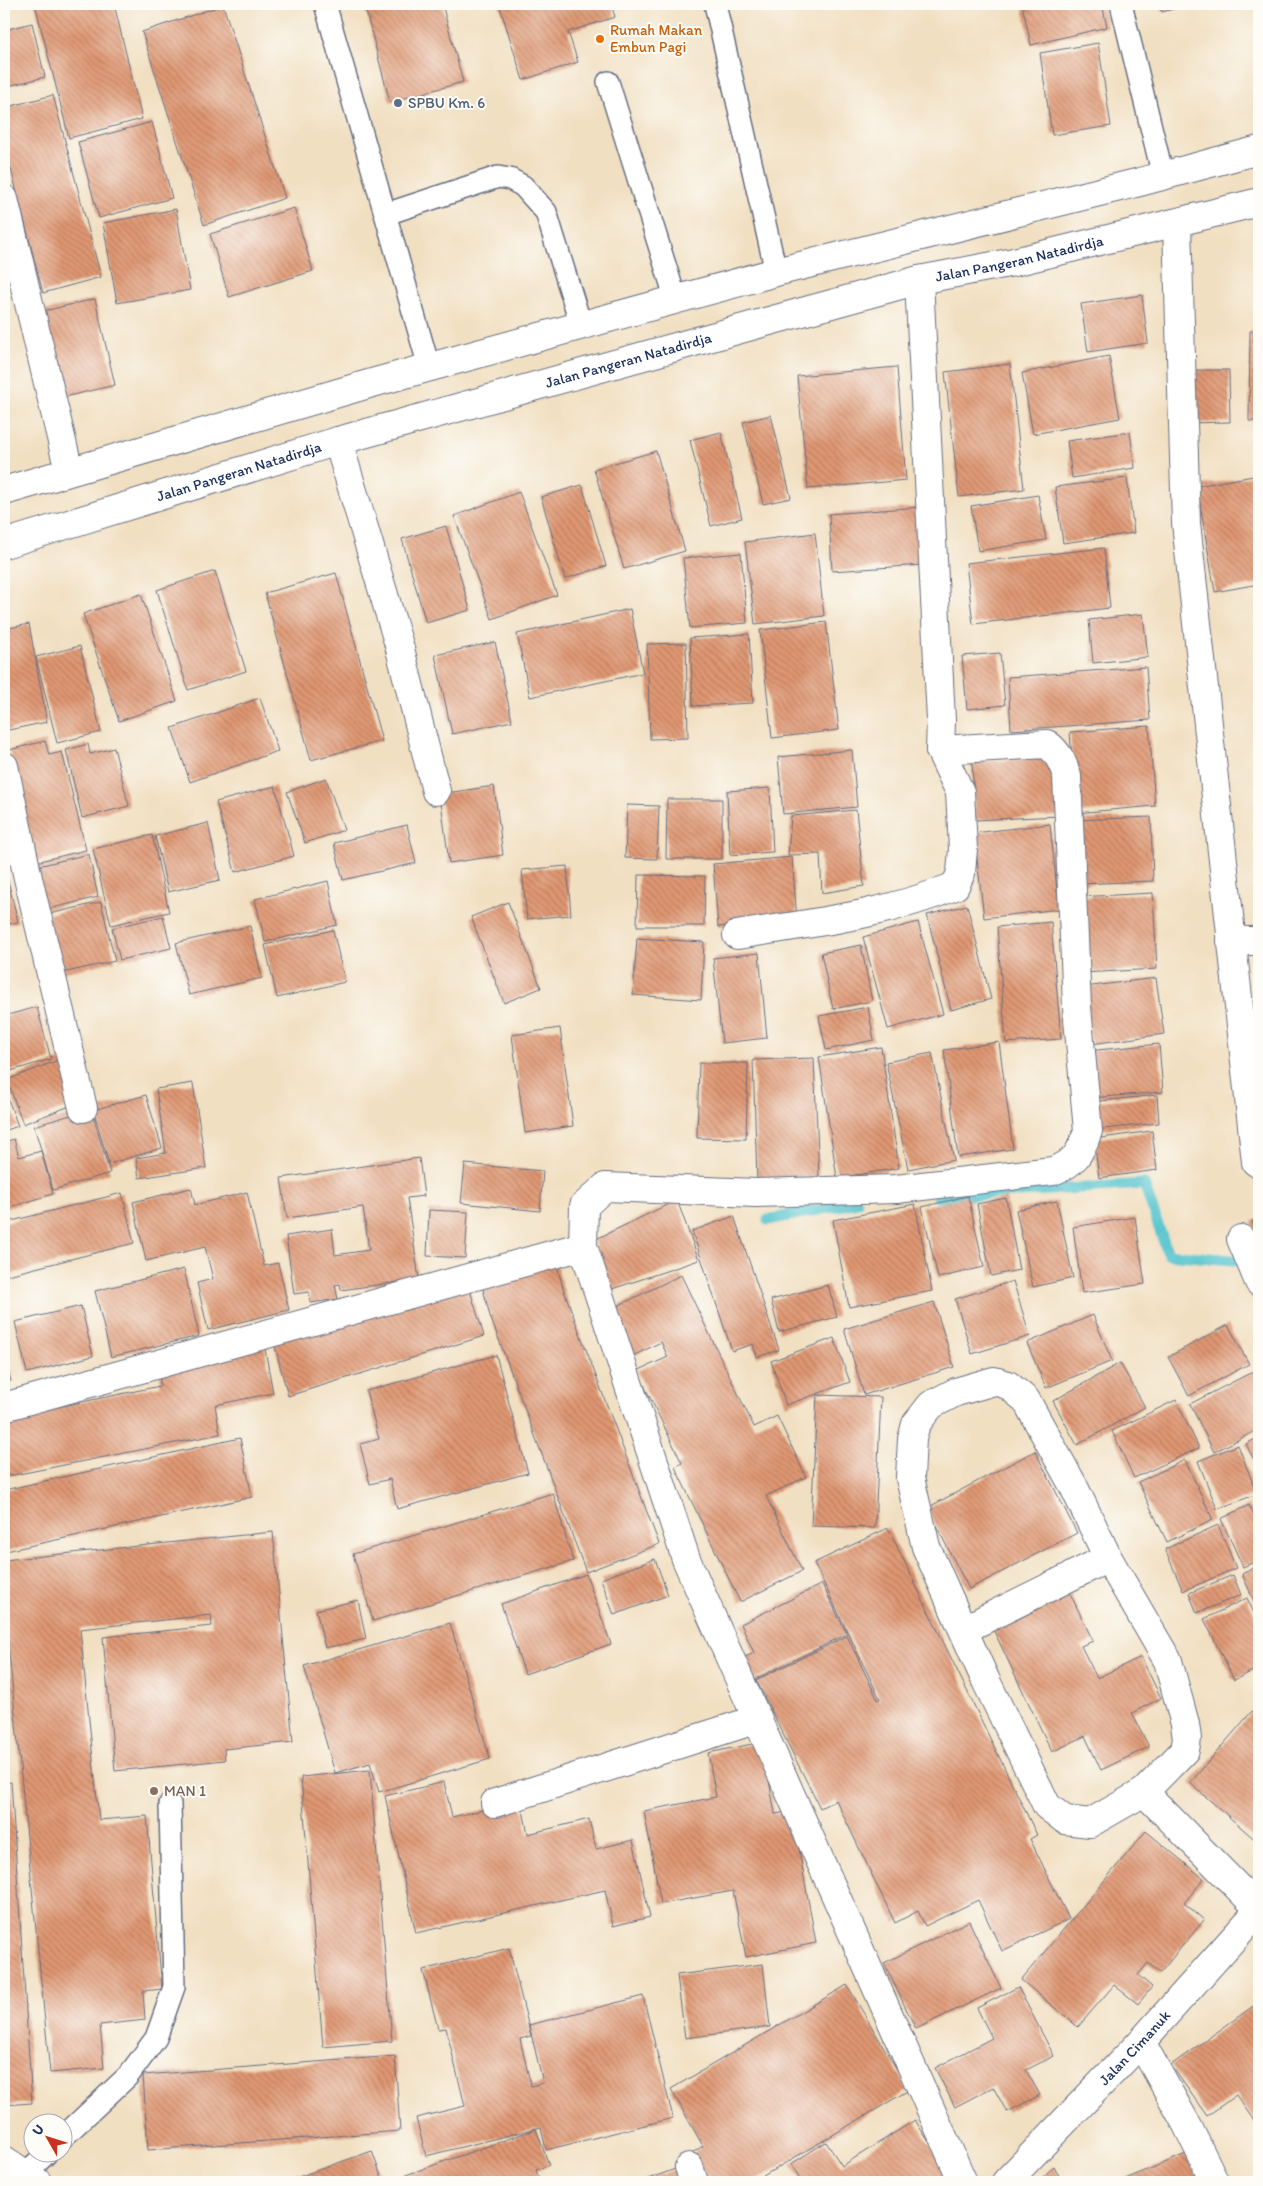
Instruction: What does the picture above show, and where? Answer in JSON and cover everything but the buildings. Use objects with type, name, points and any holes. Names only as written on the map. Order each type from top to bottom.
[{"type":"street","points":[[4,491],[430,367],[776,272],[1163,176],[1259,150]]},
{"type":"street","points":[[4,199],[69,471]]},
{"type":"street","name":"Jalan Pangeran Natadirdja","points":[[4,544],[338,442],[919,280],[1014,262],[1177,224],[1259,202]]},
{"type":"street","points":[[1177,224],[1186,524],[1256,1162]]},
{"type":"street","points":[[737,935],[830,920],[922,900],[955,886],[961,873],[963,849],[960,792],[940,750],[941,720],[919,280]]},
{"type":"street","points":[[338,442],[398,645],[436,791]]},
{"type":"street","points":[[940,750],[1047,744],[1054,749],[1062,762],[1067,776],[1077,1007],[1088,1131],[1082,1149],[1068,1165],[1053,1171],[896,1189],[756,1193],[605,1187],[584,1206],[583,1246],[686,1559],[963,2182]]},
{"type":"street","points":[[4,766],[83,1108]]},
{"type":"street","points":[[1231,941],[1259,941]]},
{"type":"street","points":[[1241,1239],[1259,1282]]},
{"type":"street","points":[[4,1407],[583,1246]]},
{"type":"street","points":[[994,1382],[1008,1385],[1026,1400],[1073,1485],[1108,1558],[1168,1661],[1185,1724],[1187,1739],[1184,1750],[1144,1792],[1090,1823],[1065,1820],[1047,1806],[963,1630],[926,1547],[910,1478],[912,1439],[916,1424],[931,1405],[956,1392],[994,1382]]},
{"type":"street","points":[[963,1630],[1108,1558]]},
{"type":"street","points":[[495,1803],[758,1719]]},
{"type":"street","points":[[1144,1792],[1259,1909]]},
{"type":"street","name":"Jalan Cimanuk","points":[[1006,2182],[1141,2042],[1259,1909]]},
{"type":"street","points":[[1141,2042],[1187,2125],[1215,2182]]},
{"type":"lane","points":[[325,4],[430,367]]},
{"type":"lane","points":[[715,4],[776,272]]},
{"type":"lane","points":[[1121,4],[1163,176]]},
{"type":"lane","points":[[608,82],[676,300]]},
{"type":"lane","points":[[386,214],[498,177],[510,179],[523,186],[546,212],[582,325]]},
{"type":"lane","points":[[72,2129],[128,2076],[156,2038],[174,1987],[170,1804]]},
{"type":"lane","points":[[22,2172],[33,2164]]},
{"type":"waterway","points":[[938,1197],[1144,1184],[1168,1254],[1242,1261]]},
{"type":"waterway","points":[[768,1220],[857,1202]]},
{"type":"place","name":"Rumah Makan Embun Pagi","points":[[600,39]]},
{"type":"place","name":"SPBU Km. 6","points":[[398,103]]},
{"type":"place","name":"MAN 1","points":[[154,1791]]}]
